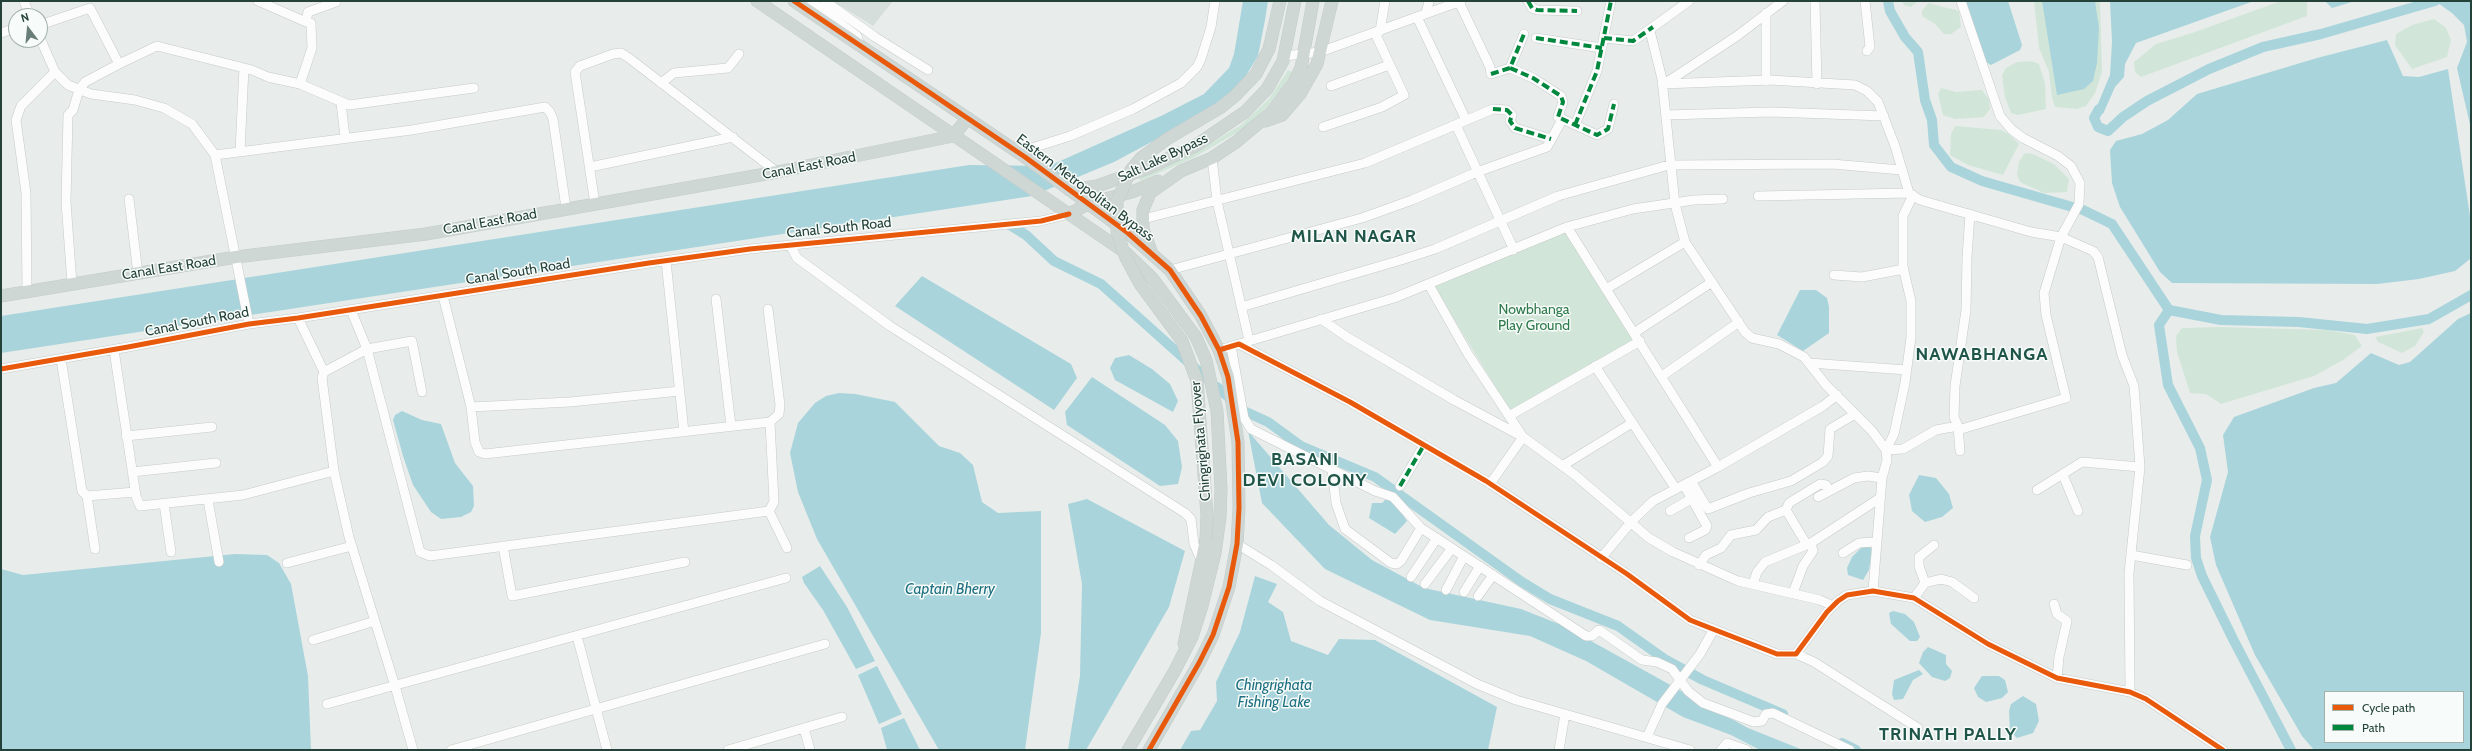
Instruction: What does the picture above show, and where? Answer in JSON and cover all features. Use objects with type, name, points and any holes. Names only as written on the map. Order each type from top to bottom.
[{"type":"main road","name":"Eastern Metropolitan Bypass","points":[[757,1],[1126,253],[1149,274],[1166,294],[1196,337],[1208,366],[1217,411],[1221,490],[1211,541],[1202,606],[1183,655],[1128,750]]},
{"type":"main road","name":"Eastern Metropolitan Bypass","points":[[794,1],[1026,157],[1064,187],[1090,203],[1151,252],[1170,270],[1201,316],[1230,347],[1238,442],[1238,540],[1229,587],[1213,635],[1199,663],[1149,750]]},
{"type":"main road","name":"Chingrighata Flyover","points":[[1211,541],[1207,515],[1197,381],[1182,341],[1140,284],[1125,256],[1118,232],[1118,200],[1131,170],[1141,158],[1167,139],[1220,108],[1235,96],[1256,74],[1269,49],[1280,1]]},
{"type":"main road","name":"Salt Lake Bypass","points":[[1064,187],[1097,186],[1127,176],[1172,157],[1211,137],[1258,100],[1277,75],[1285,56],[1295,1]]},
{"type":"main road","name":"Salt Lake Bypass","points":[[1151,252],[1143,229],[1145,201],[1150,193],[1181,171],[1212,158],[1262,122],[1293,84],[1304,55],[1314,1]]},
{"type":"main road","name":"Salt Lake Bypass","points":[[1262,122],[1282,115],[1300,94],[1317,64],[1332,1]]},
{"type":"main road","points":[[953,136],[968,118]]},
{"type":"main road","name":"Canal East Road","points":[[1,296],[138,274],[237,262],[426,234],[566,208],[777,172],[953,136]]},
{"type":"main road","points":[[1070,214],[1090,203],[1132,192],[1181,171]]},
{"type":"main road","points":[[1056,204],[1064,187]]},
{"type":"main road","name":"Eastern Metropolitan Bypass","points":[[1183,655],[1186,629],[1193,609],[1202,562],[1211,541]]},
{"type":"street","points":[[258,1],[306,22],[308,12],[336,2]]},
{"type":"street","points":[[811,1],[857,36],[860,46]]},
{"type":"street","points":[[825,1],[875,37],[928,70]]},
{"type":"street","points":[[1013,149],[1032,148],[1070,136],[1133,109],[1180,83],[1197,67],[1201,59],[1211,27],[1215,1]]},
{"type":"street","points":[[1323,127],[1382,106],[1404,95],[1389,64],[1377,32],[1385,1]]},
{"type":"street","points":[[1426,13],[1429,1]]},
{"type":"street","points":[[1285,56],[1320,52],[1460,1],[1490,67],[1491,74],[1510,68],[1533,78],[1561,96],[1563,102],[1558,117],[1597,134],[1603,133],[1608,129],[1614,104]]},
{"type":"street","points":[[1528,1],[1532,8],[1537,10],[1577,11]]},
{"type":"street","points":[[1575,125],[1597,72],[1611,1]]},
{"type":"street","points":[[1604,38],[1633,41],[1689,1]]},
{"type":"street","points":[[1662,84],[1737,36],[1783,1]]},
{"type":"street","points":[[1815,1],[1817,84]]},
{"type":"street","points":[[1864,1],[1870,47],[1867,51]]},
{"type":"street","points":[[1886,450],[1903,449],[1936,430],[1958,428],[2066,398],[2044,302],[2044,293],[2061,237],[2079,204],[2080,183],[2071,166],[2058,156],[2017,134],[2000,116],[1961,1]]},
{"type":"street","points":[[48,22],[93,5],[119,64]]},
{"type":"street","points":[[1766,13],[1766,81]]},
{"type":"street","points":[[1417,17],[1466,120]]},
{"type":"street","points":[[300,84],[312,48],[311,23]]},
{"type":"street","points":[[1652,27],[1651,35],[1662,84],[1666,116],[1669,165],[1674,204],[1685,242],[1739,322],[1752,338],[1780,344],[1797,352],[1872,431],[1886,450],[1887,460],[1882,478],[1873,591]]},
{"type":"street","points":[[1510,68],[1524,34]]},
{"type":"street","points":[[1536,38],[1602,48]]},
{"type":"street","points":[[72,284],[66,202],[66,126],[68,115],[73,110],[79,90],[85,82],[119,64],[157,46],[244,68],[268,77],[300,84],[341,103],[349,105],[474,88]]},
{"type":"street","points":[[44,48],[55,72],[68,85],[91,94],[135,100],[164,108],[192,124],[215,155],[248,321]]},
{"type":"street","points":[[595,204],[575,72],[580,66],[621,53],[777,172]]},
{"type":"street","points":[[661,83],[674,74],[728,68],[739,54]]},
{"type":"street","points":[[1332,86],[1389,64]]},
{"type":"street","points":[[240,151],[244,68]]},
{"type":"street","points":[[27,291],[26,193],[16,120],[21,106],[55,72]]},
{"type":"street","points":[[1662,84],[1766,81],[1855,85],[1867,91],[1878,102],[1901,170],[1911,194],[1920,200],[2031,232],[2061,237],[2093,252],[2098,257],[2122,354],[2134,386],[2140,467],[2131,555],[2130,692]]},
{"type":"street","points":[[341,103],[344,137]]},
{"type":"street","points":[[215,155],[344,137],[412,130],[545,107],[550,112],[553,119],[566,208]]},
{"type":"street","points":[[1143,219],[1365,163],[1466,120],[1500,108],[1512,115],[1510,121],[1515,128],[1551,139]]},
{"type":"street","points":[[1666,116],[1771,112],[1884,116]]},
{"type":"street","points":[[1170,270],[1362,218],[1412,200],[1477,172],[1547,147],[1562,120]]},
{"type":"street","points":[[1456,125],[1499,221],[1514,250]]},
{"type":"street","points":[[590,167],[733,137]]},
{"type":"street","points":[[1212,158],[1217,201],[1249,340]]},
{"type":"street","points":[[1241,307],[1435,249],[1499,221],[1591,185],[1669,165],[1832,164],[1901,170]]},
{"type":"street","points":[[1758,196],[1911,194]]},
{"type":"street","points":[[1886,450],[1894,434],[1907,370],[1911,337],[1910,301],[1904,269],[1903,216],[1911,194]]},
{"type":"street","points":[[129,199],[138,274]]},
{"type":"street","points":[[1230,347],[1429,285],[1567,227],[1633,209],[1723,199]]},
{"type":"street","points":[[1041,221],[1056,204]]},
{"type":"street","name":"Canal South Road","points":[[1,369],[114,350],[248,321],[298,318],[666,261],[790,245],[1041,221],[1070,214]]},
{"type":"street","points":[[1960,451],[1958,428],[1954,417],[1955,386],[1966,310],[1967,256],[1970,214]]},
{"type":"street","points":[[1567,227],[1718,467]]},
{"type":"street","points":[[1606,289],[1685,242]]},
{"type":"street","points":[[790,245],[797,258],[890,326],[1185,513],[1191,519],[1194,544],[1202,562]]},
{"type":"street","points":[[666,261],[684,432]]},
{"type":"street","points":[[1834,275],[1862,277],[1904,269]]},
{"type":"street","points":[[1634,333],[1712,282]]},
{"type":"street","points":[[1429,285],[1468,354],[1523,437]]},
{"type":"street","points":[[443,296],[471,407],[475,442],[479,452],[485,454],[770,422],[779,414],[780,405],[768,309]]},
{"type":"street","points":[[716,299],[731,426]]},
{"type":"street","points":[[351,310],[367,349],[420,552],[430,556],[770,511]]},
{"type":"street","points":[[298,318],[324,372]]},
{"type":"street","points":[[1321,319],[1346,337],[1454,400],[1523,437],[1632,521],[1649,538],[1699,565],[1738,581],[1793,593],[1833,606]]},
{"type":"street","points":[[1662,376],[1739,322]]},
{"type":"street","points":[[413,750],[352,546],[334,471],[322,378],[324,372],[367,349],[412,341],[422,392]]},
{"type":"street","points":[[1509,416],[1640,341]]},
{"type":"street","points":[[1230,347],[1350,402],[1490,484],[1601,558],[1690,620],[1777,654],[1796,654],[1814,662],[1918,728]]},
{"type":"street","points":[[114,350],[135,492],[140,506],[208,500],[243,495],[334,471]]},
{"type":"street","points":[[61,359],[82,491],[87,496],[95,549]]},
{"type":"street","points":[[1809,363],[1907,370]]},
{"type":"street","points":[[1595,366],[1676,489]]},
{"type":"street","points":[[1232,378],[1244,418],[1251,429],[1332,470],[1393,498],[1421,528],[1586,636],[1592,636],[1598,630],[1642,660],[1657,662],[1672,670],[1681,678],[1695,698],[1703,703],[1754,722],[1762,721],[1766,714],[1773,713],[1850,750]]},
{"type":"street","points":[[471,407],[570,402],[680,391]]},
{"type":"street","points":[[1601,558],[1632,521],[1653,501],[1718,467],[1823,406],[1837,395]]},
{"type":"street","points":[[1688,483],[1708,509],[1749,493],[1791,481],[1823,462],[1828,456],[1830,429],[1855,414]]},
{"type":"street","points":[[770,422],[774,502],[770,511],[787,548]]},
{"type":"street","points":[[1562,466],[1632,423]]},
{"type":"street","points":[[126,436],[212,427]]},
{"type":"street","points":[[1490,484],[1523,437]]},
{"type":"street","points":[[1400,486],[1424,445]]},
{"type":"street","points":[[2037,490],[2082,462],[2140,467]]},
{"type":"street","points":[[132,472],[216,463]]},
{"type":"street","points":[[1332,470],[1336,503],[1345,528],[1391,563],[1397,564],[1401,561],[1421,528]]},
{"type":"street","points":[[2063,475],[2078,511]]},
{"type":"street","points":[[1818,497],[1829,490],[1861,477],[1875,476],[1882,478]]},
{"type":"street","points":[[1688,483],[1691,499],[1706,526],[1705,530],[1690,538]]},
{"type":"street","points":[[1699,565],[1706,555],[1721,548],[1731,535],[1756,530],[1768,517],[1786,510],[1789,503],[1820,484],[1826,485],[1829,490]]},
{"type":"street","points":[[87,496],[135,492]]},
{"type":"street","points":[[1753,584],[1757,572],[1765,562],[1809,544],[1880,498]]},
{"type":"street","points":[[1670,511],[1691,499]]},
{"type":"street","points":[[208,500],[219,562]]},
{"type":"street","points":[[164,504],[171,552]]},
{"type":"street","points":[[1786,510],[1813,551],[1803,566],[1793,593]]},
{"type":"street","points":[[1411,577],[1437,538]]},
{"type":"street","points":[[1238,540],[1320,601],[1455,673],[1516,700],[1690,750]]},
{"type":"street","points":[[1843,553],[1859,543],[1876,542]]},
{"type":"street","points":[[1925,584],[1919,566],[1919,557],[1934,545]]},
{"type":"street","points":[[287,563],[352,546]]},
{"type":"street","points":[[503,546],[512,596],[684,562]]},
{"type":"street","points":[[1425,584],[1452,548]]},
{"type":"street","points":[[2131,555],[2187,566]]},
{"type":"street","points":[[1446,590],[1464,556]]},
{"type":"street","points":[[1464,592],[1480,566]]},
{"type":"street","points":[[1478,596],[1493,575]]},
{"type":"street","points":[[327,704],[786,578]]},
{"type":"street","points":[[1914,598],[1925,584],[1941,579],[1952,582],[1974,598]]},
{"type":"street","points":[[1796,654],[1810,632],[1833,606],[1847,595],[1873,591],[1914,598],[1988,644],[2057,678],[2130,692],[2146,699],[2223,750]]},
{"type":"street","points":[[2054,604],[2057,614],[2067,621],[2059,657],[2057,678]]},
{"type":"street","points":[[313,640],[375,621]]},
{"type":"street","points":[[1647,737],[1662,704],[1706,645],[1714,629]]},
{"type":"street","points":[[577,636],[607,750]]},
{"type":"street","points":[[451,750],[825,644]]},
{"type":"street","points":[[1558,750],[1565,714]]},
{"type":"street","points":[[728,750],[842,717]]},
{"type":"street","points":[[804,728],[810,750]]},
{"type":"street","points":[[1656,750],[1658,741]]},
{"type":"street","points":[[1721,750],[1727,743],[1747,750]]},
{"type":"shaded area","points":[[833,1],[893,1],[873,26]]},
{"type":"green space","points":[[1902,1],[1918,1],[1911,7],[1904,5]]},
{"type":"green space","points":[[2034,1],[2100,1],[2102,72],[2095,93],[2086,106],[2077,109],[2055,107],[2052,98],[2049,72],[2039,48]]},
{"type":"green space","points":[[2281,1],[2305,1],[2307,3],[2307,16],[2141,77],[2135,72],[2134,62],[2156,44],[2192,33]]},
{"type":"green space","points":[[1928,3],[1959,11],[1961,27],[1951,34],[1944,34],[1935,24],[1922,16],[1922,11]]},
{"type":"green space","points":[[2434,19],[2446,28],[2451,40],[2447,57],[2412,69],[2395,45],[2396,34],[2412,25]]},
{"type":"green space","points":[[2031,61],[2039,64],[2045,84],[2046,109],[2018,115],[2011,113],[2005,97],[2002,75],[2006,68],[2017,62]]},
{"type":"green space","points":[[1288,70],[1292,72],[1284,86],[1258,117],[1243,129],[1193,158],[1140,181],[1139,177],[1193,154],[1241,125],[1269,99]]},
{"type":"green space","points":[[1941,88],[1956,92],[1982,90],[1989,99],[1990,109],[1984,117],[1955,119],[1943,115],[1938,94]]},
{"type":"green space","points":[[1955,126],[2001,130],[2009,134],[2019,144],[2003,175],[1968,165],[1950,155],[1951,134]]},
{"type":"green space","points":[[2025,153],[2033,154],[2054,164],[2069,179],[2067,192],[2044,193],[2020,182],[2017,174],[2019,162]]},
{"type":"green space","name":"Nowbhanga Play Ground","points":[[1564,230],[1636,339],[1510,410],[1434,287]]},
{"type":"green space","points":[[2219,327],[2327,330],[2355,335],[2362,346],[2343,360],[2314,376],[2221,404],[2206,394],[2190,393],[2177,352],[2176,336],[2182,328]]},
{"type":"green space","points":[[2422,328],[2424,332],[2415,346],[2402,353],[2378,342],[2375,337]]},
{"type":"water","points":[[1243,1],[1268,1],[1258,56],[1242,82],[1226,99],[1200,116],[1114,162],[1032,196],[1,353],[1,316],[969,165],[1049,166],[1163,115],[1204,94],[1229,68],[1234,54]]},
{"type":"water","points":[[1966,1],[2008,1],[2022,45],[2020,50],[1991,65],[1986,62],[1979,52]]},
{"type":"water","points":[[2042,1],[2095,1],[2099,28],[2097,63],[2093,81],[2084,89],[2057,95]]},
{"type":"water","points":[[2110,1],[2254,1],[2136,43],[2125,64],[2124,77],[2115,87],[2103,114],[2097,106],[2110,75],[2112,42]]},
{"type":"water","points":[[2325,1],[2355,1],[2332,8]]},
{"type":"water","points":[[2435,1],[2471,1],[2471,129],[2457,68],[2467,42],[2464,25],[2452,13]]},
{"type":"water","points":[[2387,40],[2403,76],[2419,77],[2448,69],[2471,223],[2470,259],[2455,271],[2419,279],[2377,284],[2172,283],[2160,272],[2120,207],[2112,183],[2110,150],[2116,141],[2142,134],[2168,120],[2197,94],[2317,58]]},
{"type":"water","points":[[922,276],[1071,364],[1077,378],[1054,410],[895,306]]},
{"type":"water","points":[[1800,290],[1816,290],[1827,298],[1829,307],[1829,333],[1803,351],[1777,335]]},
{"type":"water","points":[[2471,313],[2471,750],[2314,750],[2302,736],[2255,655],[2216,565],[2210,537],[2228,472],[2223,435],[2234,417],[2314,388],[2336,383],[2371,353],[2399,365],[2410,362],[2458,319]]},
{"type":"water","points":[[1129,355],[1152,369],[1170,384],[1178,401],[1173,412],[1115,380],[1110,368],[1115,358]]},
{"type":"water","points":[[1092,377],[1165,425],[1178,441],[1182,467],[1178,484],[1160,486],[1067,425],[1065,412]]},
{"type":"water","name":"Captain Bherry","points":[[839,393],[855,394],[895,402],[939,446],[960,453],[973,465],[982,502],[998,513],[1041,511],[1041,633],[1025,750],[939,750],[817,539],[798,492],[790,453],[798,423],[815,403],[826,396]]},
{"type":"water","points":[[402,411],[422,420],[441,424],[455,463],[473,486],[474,506],[471,512],[461,517],[441,519],[431,512],[413,485],[403,456],[393,420],[395,415]]},
{"type":"water","points":[[1248,431],[1329,525],[1372,560],[1424,588],[1521,609],[1564,626],[1748,728],[1803,750],[1760,750],[1731,735],[1683,717],[1586,661],[1530,636],[1430,620],[1325,569],[1262,503]]},
{"type":"water","points":[[1919,475],[1936,478],[1949,494],[1953,508],[1942,517],[1925,522],[1912,511],[1909,495]]},
{"type":"water","points":[[1388,497],[1396,504],[1407,521],[1395,534],[1369,518],[1372,503],[1382,503]]},
{"type":"water","points":[[1087,499],[1185,551],[1169,607],[1086,750],[1068,750],[1080,676],[1082,584],[1068,504]]},
{"type":"water","points":[[1865,544],[1872,549],[1869,570],[1863,580],[1848,575],[1847,568],[1852,557]]},
{"type":"water","points":[[235,554],[267,555],[279,563],[291,584],[308,676],[311,750],[1,750],[1,569],[23,575]]},
{"type":"water","points":[[820,566],[847,607],[875,661],[856,669],[823,610],[804,583],[802,577]]},
{"type":"water","name":"Chingrighata Fishing Lake","points":[[1255,576],[1277,584],[1268,602],[1283,612],[1291,641],[1328,655],[1339,639],[1375,640],[1497,707],[1488,750],[1180,750],[1191,731],[1200,730],[1217,701],[1216,682],[1240,632]]},
{"type":"water","points":[[1893,611],[1905,614],[1914,622],[1920,637],[1917,641],[1910,641],[1891,624],[1889,613]]},
{"type":"water","points":[[1928,647],[1946,655],[1946,664],[1952,671],[1950,678],[1945,681],[1932,677],[1919,663],[1923,652]]},
{"type":"water","points":[[877,666],[902,714],[879,724],[858,675]]},
{"type":"water","points":[[1919,670],[1923,674],[1913,680],[1903,699],[1894,700],[1892,694],[1894,680]]},
{"type":"water","points":[[1982,676],[1999,676],[2005,680],[2008,692],[2002,698],[1986,702],[1978,697],[1974,688]]},
{"type":"water","points":[[2023,696],[2036,704],[2039,721],[2033,733],[2017,738],[2010,731],[2009,711],[2011,704]]},
{"type":"water","points":[[904,718],[920,750],[887,750],[881,728]]},
{"type":"waterway","points":[[1888,1],[1890,11],[1905,37],[1918,52],[1925,100],[1932,120],[1934,145],[1951,167],[1982,181],[2083,210],[2112,224],[2169,310],[2159,325],[2168,385],[2200,448],[2207,480],[2195,536],[2196,558],[2202,576],[2234,641],[2291,750]]},
{"type":"waterway","points":[[2099,109],[2094,118],[2098,127],[2108,131],[2123,117],[2147,101],[2209,69],[2263,47],[2321,34],[2435,1]]},
{"type":"waterway","points":[[1008,224],[1026,235],[1054,261],[1101,284],[1206,378]]},
{"type":"waterway","points":[[2169,310],[2221,320],[2299,322],[2367,329],[2429,319],[2471,295]]},
{"type":"waterway","points":[[1217,387],[1244,411],[1268,422],[1301,446],[1375,477],[1522,582],[1550,599],[1618,626],[1666,660],[1703,680],[1783,714]]},
{"type":"waterway","points":[[1842,743],[1856,750]]},
{"type":"marked path","points":[[1528,1],[1532,8],[1537,10],[1577,11]]},
{"type":"marked path","points":[[1575,125],[1597,71],[1611,1]]},
{"type":"marked path","points":[[1604,38],[1633,41],[1653,27]]},
{"type":"marked path","points":[[1491,74],[1510,68],[1524,34]]},
{"type":"marked path","points":[[1536,38],[1602,48]]},
{"type":"marked path","points":[[1510,68],[1533,78],[1561,96],[1563,102],[1558,117],[1597,135],[1608,129],[1614,104]]},
{"type":"marked path","points":[[1493,109],[1507,110],[1512,115],[1510,121],[1515,128],[1551,139]]},
{"type":"marked path","points":[[1400,486],[1424,445]]},
{"type":"cycle path","points":[[794,1],[1025,157],[1128,233],[1170,270],[1201,316],[1219,350],[1228,377],[1238,442],[1239,508],[1237,544],[1229,587],[1213,635],[1199,663],[1149,750]]},
{"type":"cycle path","points":[[1,369],[249,324],[298,318],[649,263],[750,249],[1041,221],[1069,214]]},
{"type":"cycle path","points":[[1219,350],[1239,344],[1350,402],[1486,481],[1627,574],[1690,620],[1700,624],[1777,654],[1796,654],[1827,612],[1838,601],[1847,595],[1873,591],[1914,598],[1988,644],[2057,678],[2130,692],[2146,699],[2223,750]]},
{"type":"district","name":"MILAN NAGAR","points":[[1354,237]]},
{"type":"district","name":"NAWABHANGA","points":[[1982,355]]},
{"type":"district","name":"BASANI DEVI COLONY","points":[[1305,470]]},
{"type":"district","name":"TRINATH PALLY","points":[[1948,735]]}]
